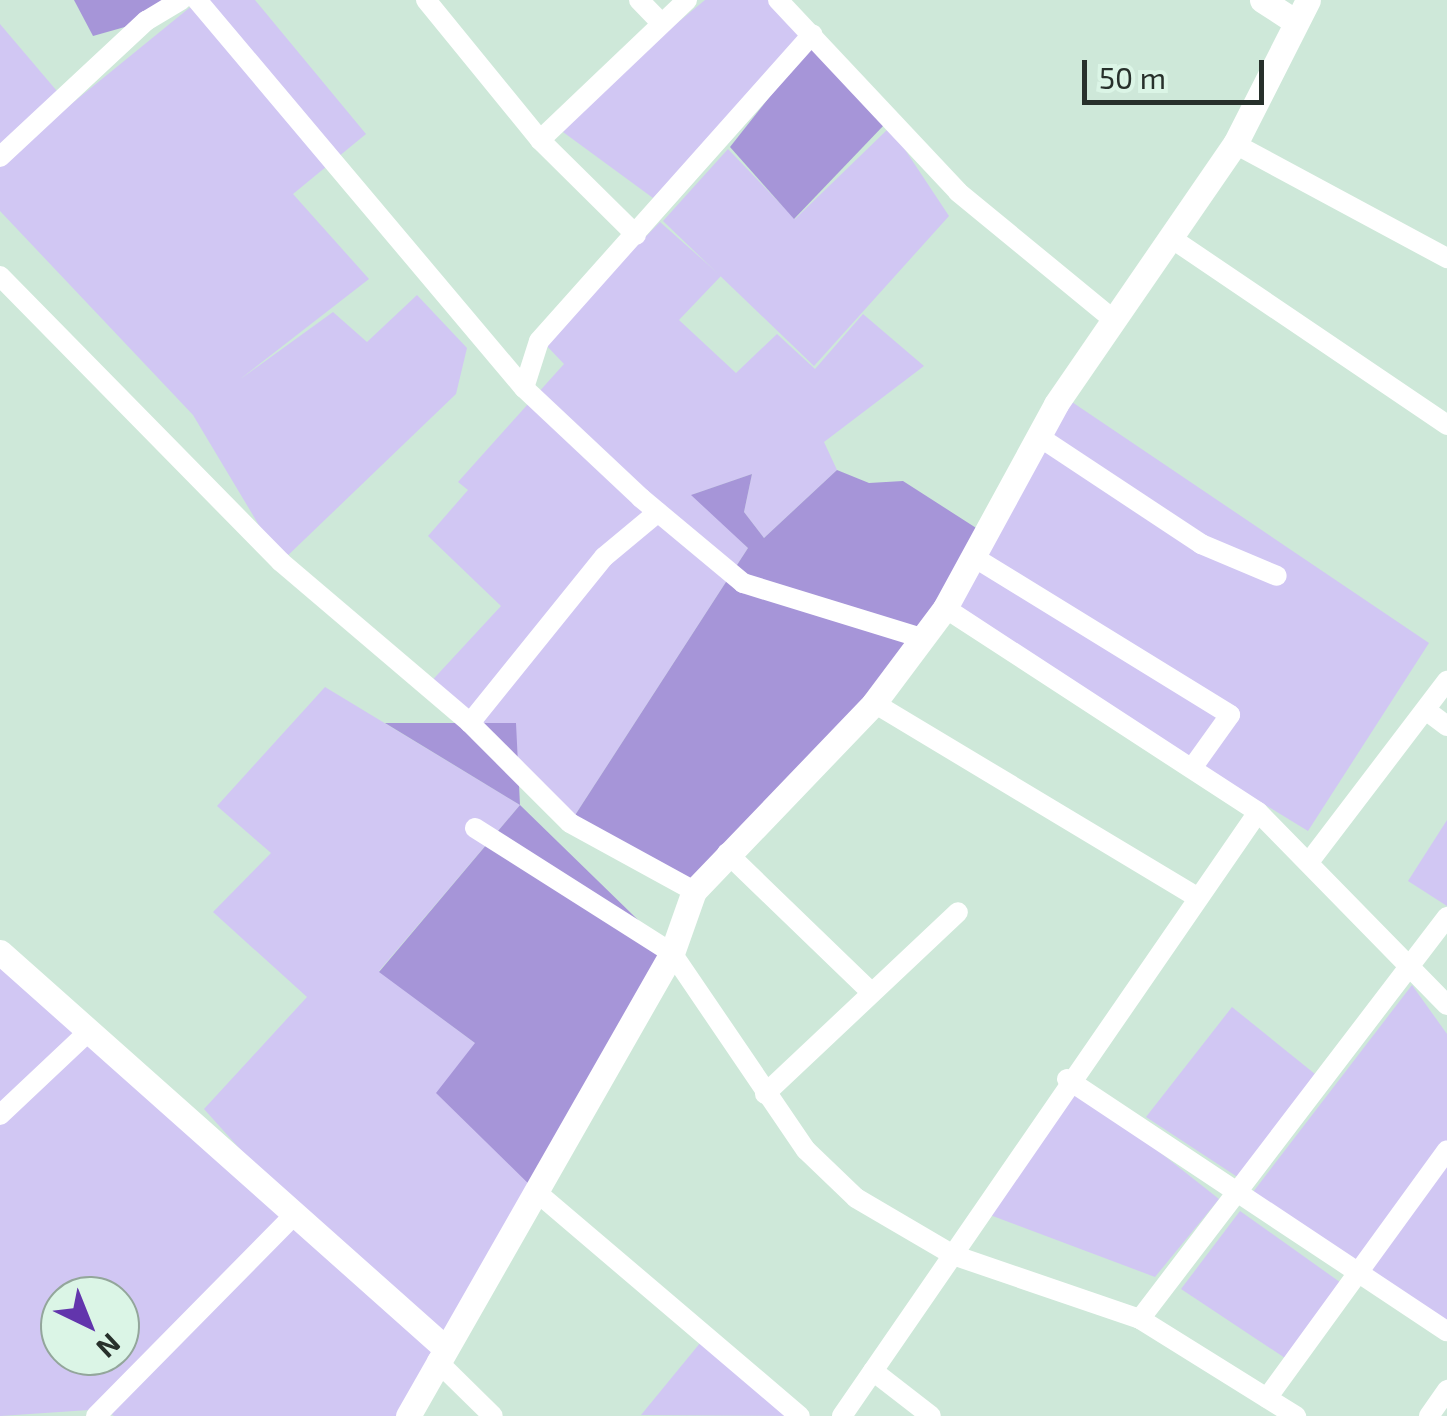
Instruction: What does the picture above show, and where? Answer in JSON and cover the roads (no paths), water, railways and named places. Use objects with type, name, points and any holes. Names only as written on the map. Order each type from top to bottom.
[{"type":"street","points":[[0,157],[146,21],[181,0]]},
{"type":"street","points":[[197,0],[524,388],[658,512],[743,583],[922,638]]},
{"type":"street","points":[[426,0],[540,140],[636,236]]},
{"type":"street","points":[[639,0],[661,24]]},
{"type":"street","points":[[540,140],[687,0]]},
{"type":"street","points":[[778,0],[958,192],[1114,320]]},
{"type":"street","points":[[408,1416],[441,1354],[540,1195],[672,952],[694,891],[874,703],[945,608],[1038,436],[1114,320],[1174,240],[1235,144],[1301,11],[1262,0]]},
{"type":"street","points":[[524,388],[539,340],[813,34]]},
{"type":"street","points":[[1235,144],[1447,258]]},
{"type":"street","points":[[1174,240],[1447,426]]},
{"type":"street","points":[[0,276],[281,562],[470,723],[570,823],[694,891]]},
{"type":"street","points":[[1038,436],[1201,544],[1277,576]]},
{"type":"street","points":[[470,723],[604,557],[658,512]]},
{"type":"street","points":[[972,556],[1230,715],[1192,768]]},
{"type":"street","points":[[945,608],[1258,812],[1411,960],[1447,1004]]},
{"type":"street","points":[[1309,862],[1447,681]]},
{"type":"street","points":[[874,703],[1194,894]]},
{"type":"street","points":[[1427,711],[1447,726]]},
{"type":"street","points":[[842,1416],[1194,894],[1258,812]]},
{"type":"street","points":[[475,828],[672,952],[765,1094],[856,1198],[954,1255],[1140,1320],[1296,1416]]},
{"type":"street","points":[[727,853],[869,990]]},
{"type":"street","points":[[765,1094],[869,990],[958,912]]},
{"type":"street","points":[[1140,1320],[1447,917]]},
{"type":"street","points":[[4,963],[88,1032],[441,1354],[493,1416]]},
{"type":"street","points":[[0,1115],[88,1032]]},
{"type":"street","points":[[1067,1079],[1447,1331]]},
{"type":"street","points":[[1267,1398],[1354,1271],[1447,1150]]},
{"type":"street","points":[[540,1195],[800,1416]]},
{"type":"street","points":[[96,1416],[291,1218]]},
{"type":"street","points":[[874,1371],[932,1416]]},
{"type":"street","points":[[1429,1416],[1447,1390]]}]
